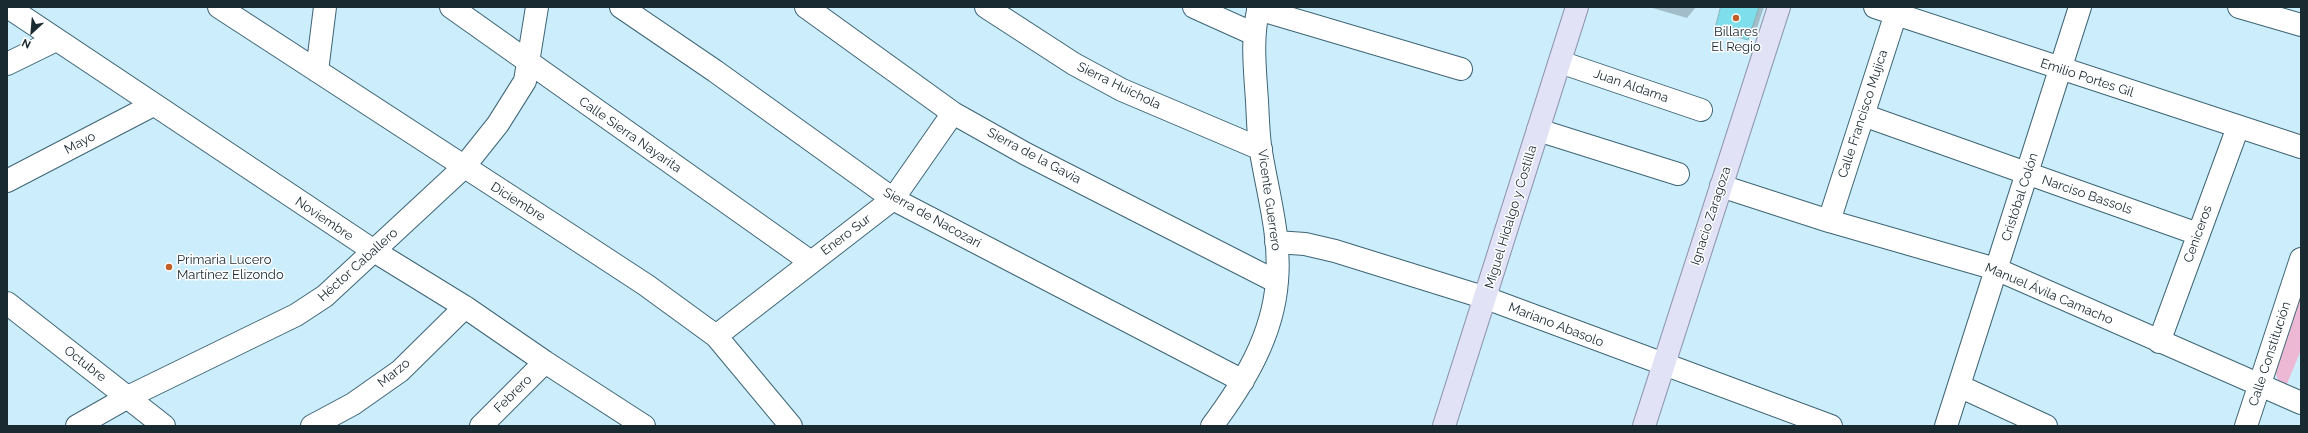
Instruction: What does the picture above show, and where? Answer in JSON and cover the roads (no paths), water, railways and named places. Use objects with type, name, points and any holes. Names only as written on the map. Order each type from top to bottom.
[{"type":"main road","name":"Miguel Hidalgo y Costilla","points":[[1444,426],[1486,298],[1577,7]]},
{"type":"main road","name":"Ignacio Zaragoza","points":[[1644,426],[1779,7]]},
{"type":"street","name":"Noviembre","points":[[8,7],[374,251],[465,307],[629,422]]},
{"type":"street","name":"Diciembre","points":[[219,7],[463,168],[640,281],[716,336],[785,424]]},
{"type":"street","points":[[316,71],[326,7]]},
{"type":"street","name":"Calle Sierra Nayarita","points":[[451,7],[529,64],[811,262]]},
{"type":"street","name":"Héctor Caballero","points":[[77,426],[128,398],[296,315],[325,296],[463,168],[515,99],[525,81],[529,64],[537,7]]},
{"type":"street","name":"Sierra de Nacozari","points":[[621,7],[715,71],[893,199],[1243,381]]},
{"type":"street","name":"Sierra de la Gavia","points":[[806,7],[953,113],[1026,154],[1277,282]]},
{"type":"street","name":"Sierra Huichola","points":[[986,7],[1074,64],[1122,90],[1261,149]]},
{"type":"street","points":[[1194,7],[1254,34]]},
{"type":"street","name":"Emilio Portes Gil","points":[[1875,7],[1896,11],[2061,70],[2301,147]]},
{"type":"street","name":"Cristóbal Colón","points":[[1946,426],[2028,174],[2080,7]]},
{"type":"street","points":[[2239,7],[2301,25]]},
{"type":"street","points":[[1258,8],[1460,69]]},
{"type":"street","name":"Vicente Guerrero","points":[[1212,426],[1243,381],[1258,354],[1270,320],[1277,282],[1276,242],[1261,149],[1254,34],[1258,8]]},
{"type":"street","name":"Calle Francisco Mujica","points":[[1829,221],[1896,11]]},
{"type":"street","points":[[7,64],[56,40]]},
{"type":"street","name":"Juan Aldama","points":[[1560,62],[1701,110]]},
{"type":"street","name":"Mayo","points":[[7,181],[153,105]]},
{"type":"street","name":"Enero Sur","points":[[716,336],[893,199],[953,113]]},
{"type":"street","name":"Narciso Bassols","points":[[1863,115],[2198,234]]},
{"type":"street","name":"Ceniceros","points":[[2159,342],[2238,127]]},
{"type":"street","points":[[1538,130],[1678,174]]},
{"type":"street","name":"Manuel Ávila Camacho","points":[[1721,186],[1829,221],[1996,269],[2159,342],[2301,403]]},
{"type":"street","name":"Mariano Abasolo","points":[[1276,242],[1305,244],[1335,251],[1486,298],[1831,426]]},
{"type":"street","name":"Calle Constitución","points":[[2246,426],[2301,259]]},
{"type":"street","name":"Octubre","points":[[7,303],[164,426]]},
{"type":"street","name":"Marzo","points":[[312,426],[353,404],[400,371],[465,307]]},
{"type":"street","name":"Febrero","points":[[481,426],[545,362]]},
{"type":"street","points":[[1959,386],[2046,426]]},
{"type":"place","name":"Billares El Regio","points":[[1736,18]]},
{"type":"place","name":"Primaria Lucero Martínez Elizondo","points":[[169,267]]}]
